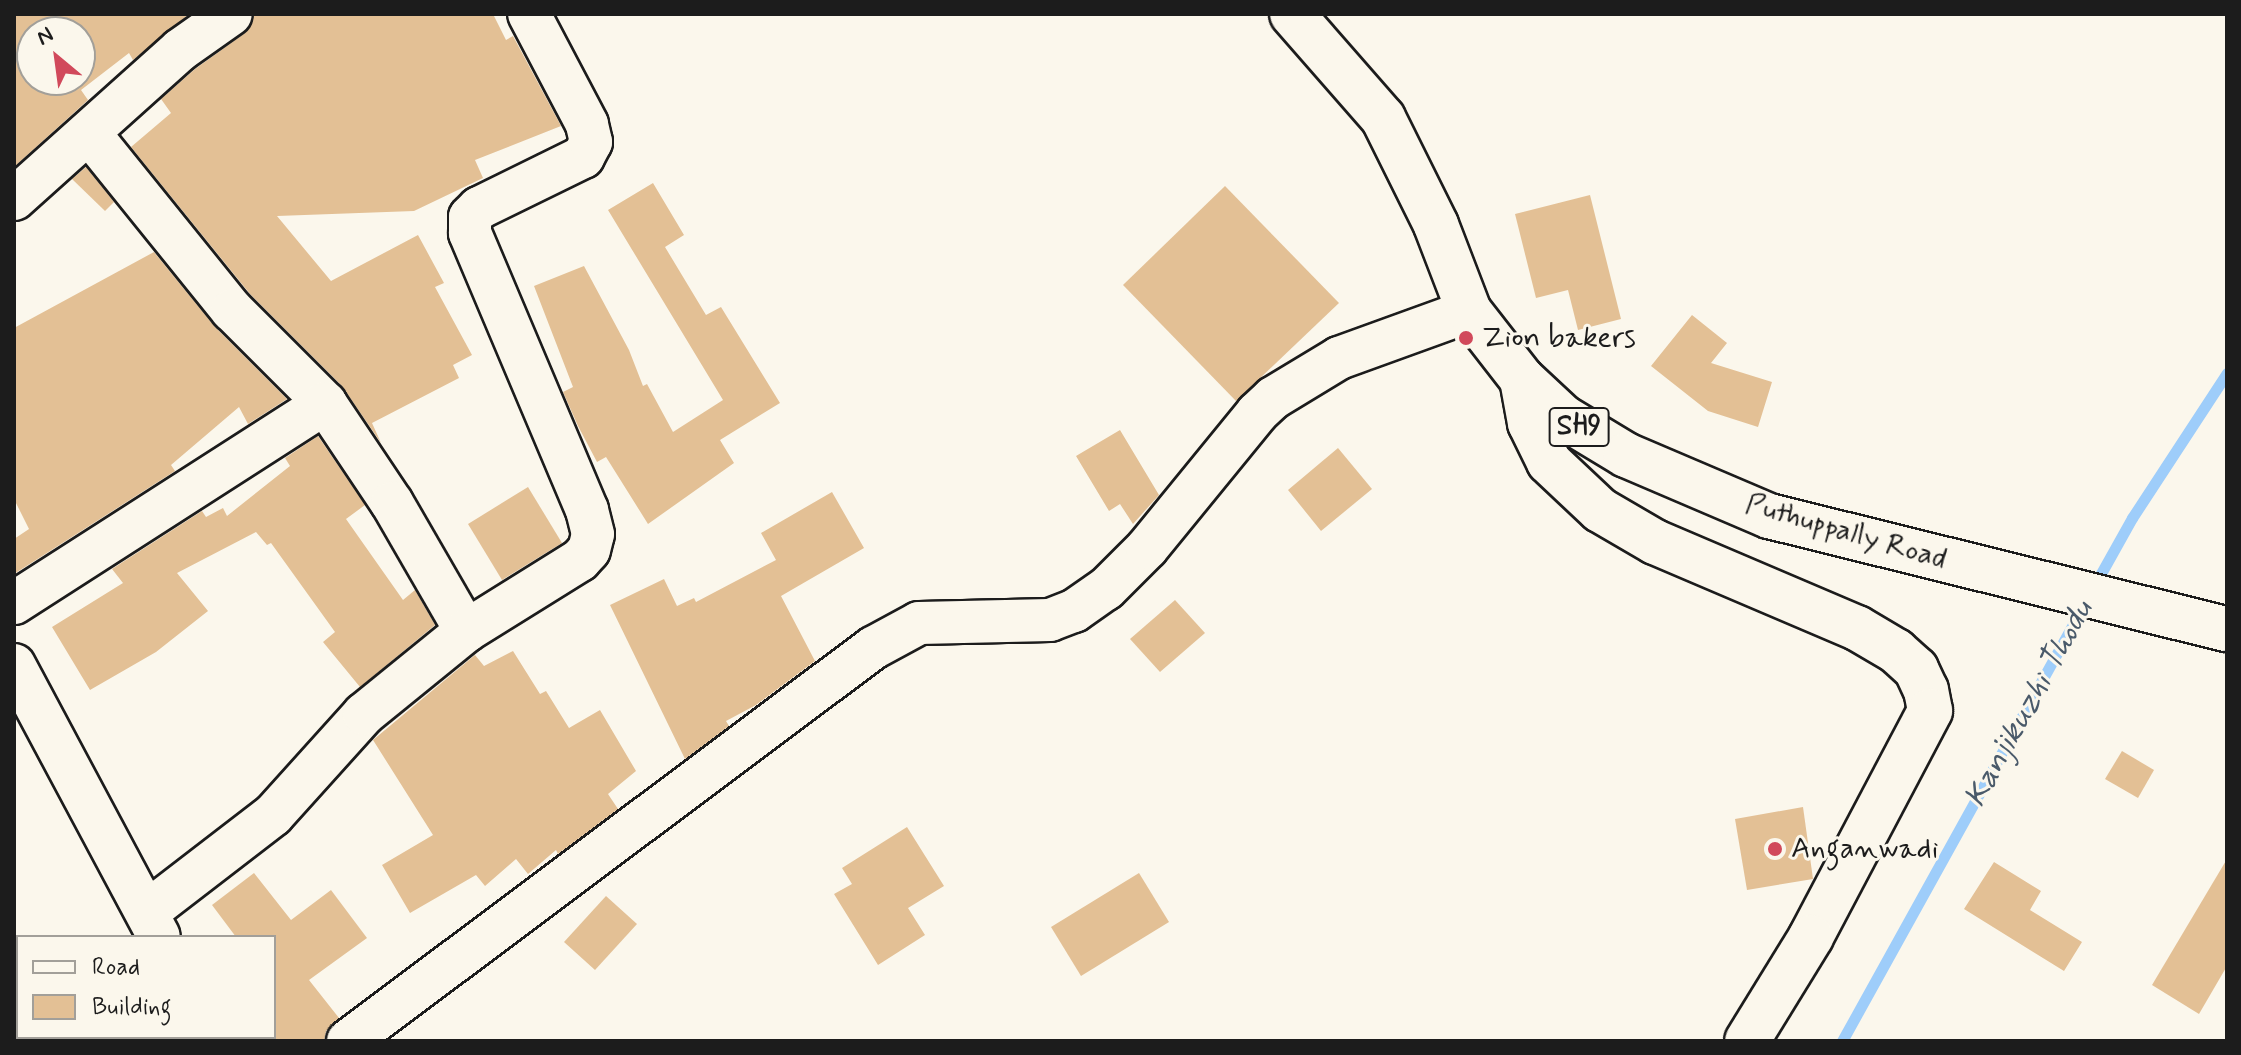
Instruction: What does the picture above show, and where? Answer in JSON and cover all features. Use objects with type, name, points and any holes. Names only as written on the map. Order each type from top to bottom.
[{"type":"main road","name":"Puthuppally Road","points":[[1292,14],[1383,118],[1436,225],[1469,311],[1522,379],[1563,417],[1626,455],[1769,516],[2227,629]]},
{"type":"main road","points":[[1522,379],[1530,423],[1549,462],[1600,510],[1655,542],[1857,628],[1896,651],[1916,669],[1926,690],[1930,711],[1811,937],[1747,1041]]},
{"type":"street","points":[[14,199],[180,50],[231,14]]},
{"type":"street","points":[[14,665],[153,924],[273,815],[364,714],[466,631],[580,560],[589,550],[593,534],[569,462],[470,233],[470,217],[479,208],[583,157],[591,142],[587,124],[529,14]]},
{"type":"street","points":[[89,133],[232,310],[325,403],[392,503],[466,631]]},
{"type":"street","points":[[348,1041],[873,648],[919,623],[1050,620],[1074,611],[1106,589],[1147,548],[1257,413],[1273,398],[1339,358],[1469,311]]},
{"type":"street","points":[[14,603],[325,403]]},
{"type":"building","points":[[14,14],[189,14],[133,60],[129,53],[96,78],[96,16],[16,16],[16,96],[85,96],[88,100],[14,167]]},
{"type":"building","points":[[255,14],[493,14],[506,40],[513,36],[561,126],[475,160],[483,178],[414,211],[277,216],[331,281],[418,235],[444,283],[435,287],[472,355],[453,365],[459,378],[372,423],[381,443],[342,386],[250,294],[131,147],[171,113],[161,99],[195,69],[245,33]]},
{"type":"building","points":[[86,167],[114,202],[105,211],[72,179]]},
{"type":"building","points":[[653,183],[684,235],[665,247],[706,315],[721,307],[780,403],[720,440],[734,463],[648,524],[606,457],[597,462],[578,426],[563,392],[573,387],[534,286],[584,266],[629,350],[643,386],[647,384],[673,432],[723,400],[608,210]]},
{"type":"building","points":[[1225,186],[1339,303],[1236,401],[1123,285]]},
{"type":"building","points":[[1590,195],[1621,319],[1578,330],[1568,290],[1536,298],[1515,214]]},
{"type":"building","points":[[154,252],[215,327],[287,399],[248,424],[239,407],[171,465],[175,471],[14,574],[14,539],[29,529],[14,499],[14,328]]},
{"type":"building","points":[[1692,315],[1727,343],[1711,363],[1772,382],[1758,427],[1708,411],[1651,366]]},
{"type":"building","points":[[1120,430],[1159,495],[1133,524],[1120,504],[1109,511],[1076,456]]},
{"type":"building","points":[[318,436],[365,505],[346,519],[403,600],[415,590],[435,625],[360,687],[323,642],[335,632],[271,543],[267,545],[256,532],[177,573],[208,611],[156,652],[90,690],[52,627],[123,583],[112,569],[202,511],[206,517],[223,508],[227,516],[290,466],[285,458]]},
{"type":"building","points":[[1338,448],[1372,489],[1321,531],[1288,490]]},
{"type":"building","points":[[528,487],[562,543],[502,580],[468,524]]},
{"type":"building","points":[[832,492],[864,548],[781,596],[815,661],[756,705],[726,721],[729,726],[685,759],[610,605],[664,579],[677,606],[694,598],[696,602],[776,560],[761,533]]},
{"type":"building","points":[[1175,600],[1205,633],[1160,672],[1130,639]]},
{"type":"building","points":[[513,651],[540,694],[546,691],[569,728],[600,710],[636,771],[608,794],[618,809],[558,854],[556,850],[528,874],[516,859],[485,886],[476,875],[410,913],[382,865],[433,835],[373,740],[475,655],[484,666]]},
{"type":"building","points":[[2122,751],[2154,770],[2138,798],[2105,779]]},
{"type":"building","name":"Anganwadi","points":[[1803,807],[1813,879],[1747,890],[1735,819]]},
{"type":"building","points":[[907,827],[944,886],[908,908],[925,935],[878,965],[834,894],[852,884],[842,868]]},
{"type":"building","points":[[2227,859],[2227,966],[2199,1014],[2152,985]]},
{"type":"building","points":[[1994,862],[2041,891],[2030,910],[2082,942],[2064,971],[1964,909]]},
{"type":"building","points":[[254,873],[291,920],[331,890],[367,938],[309,980],[339,1018],[326,1031],[324,1041],[274,1041],[276,935],[234,935],[212,905]]},
{"type":"building","points":[[1139,873],[1169,922],[1081,976],[1051,927]]},
{"type":"building","points":[[606,896],[637,924],[595,970],[564,942]]},
{"type":"waterway","name":"Kanjikuzhi Thodu","points":[[2094,586],[2132,518],[2227,373]]},
{"type":"waterway","name":"Kanjikuzhi Thodu","points":[[1842,1041],[2084,605]]},
{"type":"place","name":"Zion bakers","points":[[1466,338]]},
{"type":"place","name":"Anganwadi","points":[[1775,849]]}]
